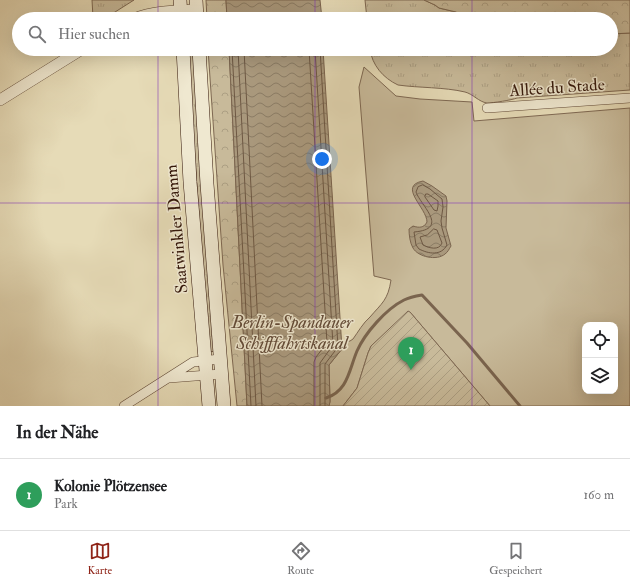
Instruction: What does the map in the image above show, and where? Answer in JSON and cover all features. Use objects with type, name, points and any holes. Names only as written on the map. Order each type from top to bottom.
[{"type":"main road","name":"Saatwinkler Damm","points":[[183,56],[190,182],[209,406]]},
{"type":"main road","name":"Saatwinkler Damm","points":[[199,56],[207,184],[224,406]]},
{"type":"street","points":[[162,12],[197,10]]},
{"type":"street","points":[[0,100],[71,56]]},
{"type":"street","name":"Allée du Stade","points":[[487,108],[630,98]]},
{"type":"street","points":[[124,406],[194,362],[220,359]]},
{"type":"street","points":[[168,379],[221,374]]},
{"type":"green space","points":[[92,0],[134,0],[115,12],[93,12]]},
{"type":"green space","points":[[206,0],[226,0],[227,12],[207,12]]},
{"type":"green space","points":[[365,0],[424,0],[439,8],[456,12],[366,12]]},
{"type":"green space","points":[[424,0],[630,0],[630,33],[618,34],[618,12],[456,12],[439,8]]},
{"type":"green space","points":[[630,33],[630,90],[517,98],[487,103],[468,93],[457,90],[398,85],[383,75],[376,66],[371,56],[618,56],[618,34]]},
{"type":"green space","points":[[188,56],[195,56],[216,351],[209,352]]},
{"type":"green space","points":[[208,56],[229,56],[247,406],[237,406],[223,265]]},
{"type":"green space","points":[[364,67],[396,96],[472,102],[474,121],[630,108],[630,406],[490,406],[410,312],[371,346],[357,388],[343,406],[329,406],[329,365],[342,349],[342,342],[353,339],[365,322],[384,301],[388,292],[391,280],[374,276],[359,87]]},
{"type":"green space","points":[[408,311],[490,406],[343,406],[357,388],[371,346]]},
{"type":"water","points":[[226,0],[320,0],[321,12],[227,12]]},
{"type":"water","name":"Berlin-Spandauer Schifffahrtskanal","points":[[229,56],[323,56],[342,349],[329,365],[329,406],[247,406]]},
{"type":"water","points":[[423,181],[446,196],[447,201],[446,228],[451,246],[442,256],[433,258],[423,256],[415,251],[410,239],[409,229],[413,226],[423,226],[427,222],[426,216],[413,192],[413,188],[416,184]]},
{"type":"waterway","points":[[326,398],[333,395],[343,385],[347,379],[357,351],[365,337],[383,315],[404,300],[422,295],[467,343],[520,406]]},
{"type":"place","name":"Kolonie Plötzensee","points":[[411,370]]}]
